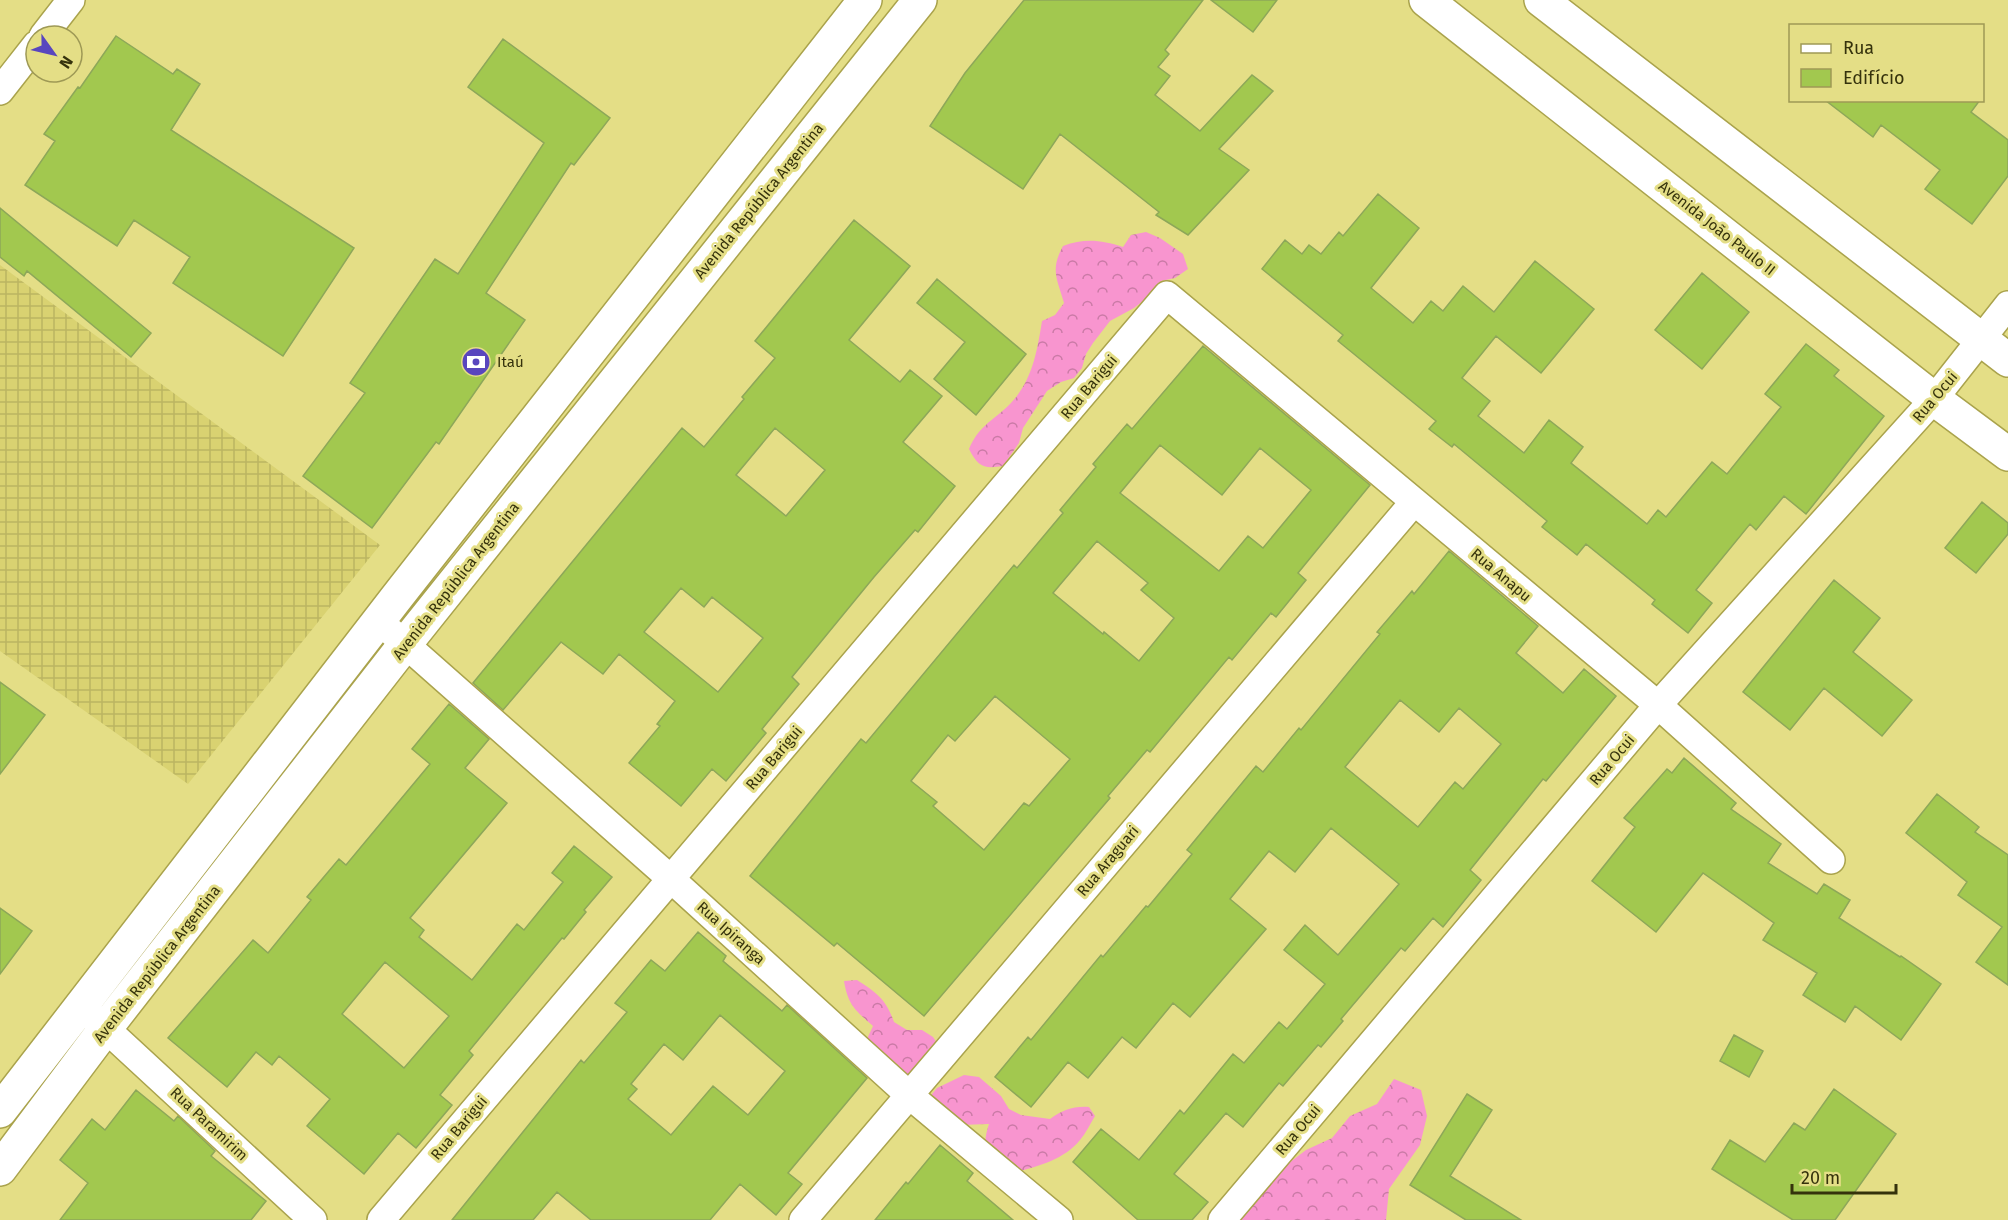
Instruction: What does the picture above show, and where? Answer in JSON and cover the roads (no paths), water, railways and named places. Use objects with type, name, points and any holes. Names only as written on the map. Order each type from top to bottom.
[{"type":"main road","points":[[0,1111],[379,621],[865,0]]},
{"type":"main road","name":"Avenida República Argentina","points":[[0,1169],[105,1029],[406,644],[920,0]]},
{"type":"main road","name":"Avenida João Paulo II","points":[[1426,0],[1934,399],[2008,454]]},
{"type":"main road","points":[[1541,0],[2008,360]]},
{"type":"street","points":[[52,24],[71,0]]},
{"type":"street","points":[[0,91],[24,60]]},
{"type":"street","name":"Rua Anapu","points":[[1167,295],[1658,705],[1831,860]]},
{"type":"street","name":"Rua Barigui","points":[[381,1220],[1167,295]]},
{"type":"street","name":"Rua Ocui","points":[[1222,1220],[1658,705],[1934,399],[2008,305]]},
{"type":"street","name":"Rua Araguari","points":[[803,1220],[1414,502]]},
{"type":"street","name":"Rua Ipiranga","points":[[379,621],[671,879],[909,1095],[1059,1220]]},
{"type":"street","name":"Rua Paramirim","points":[[81,1005],[313,1220]]},
{"type":"place","name":"Itaú","points":[[476,362]]}]
